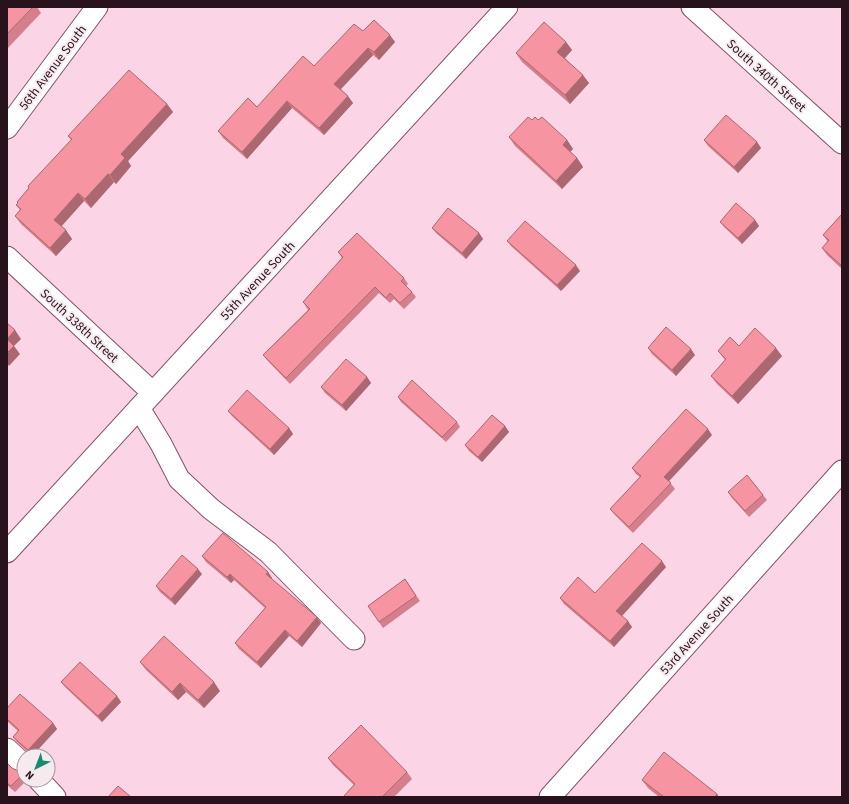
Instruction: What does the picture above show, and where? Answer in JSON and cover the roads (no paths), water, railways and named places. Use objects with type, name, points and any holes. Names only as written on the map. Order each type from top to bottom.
[{"type":"street","name":"56th Avenue South","points":[[7,128],[97,7]]},
{"type":"street","name":"55th Avenue South","points":[[7,552],[507,7]]},
{"type":"street","name":"South 340th Street","points":[[692,7],[842,143]]},
{"type":"street","name":"South 338th Street","points":[[7,257],[146,401],[161,444],[179,479],[210,509],[268,552],[354,639]]},
{"type":"street","name":"53rd Avenue South","points":[[550,797],[842,471]]},
{"type":"street","points":[[7,749],[16,757]]},
{"type":"street","points":[[47,788],[55,797]]}]
